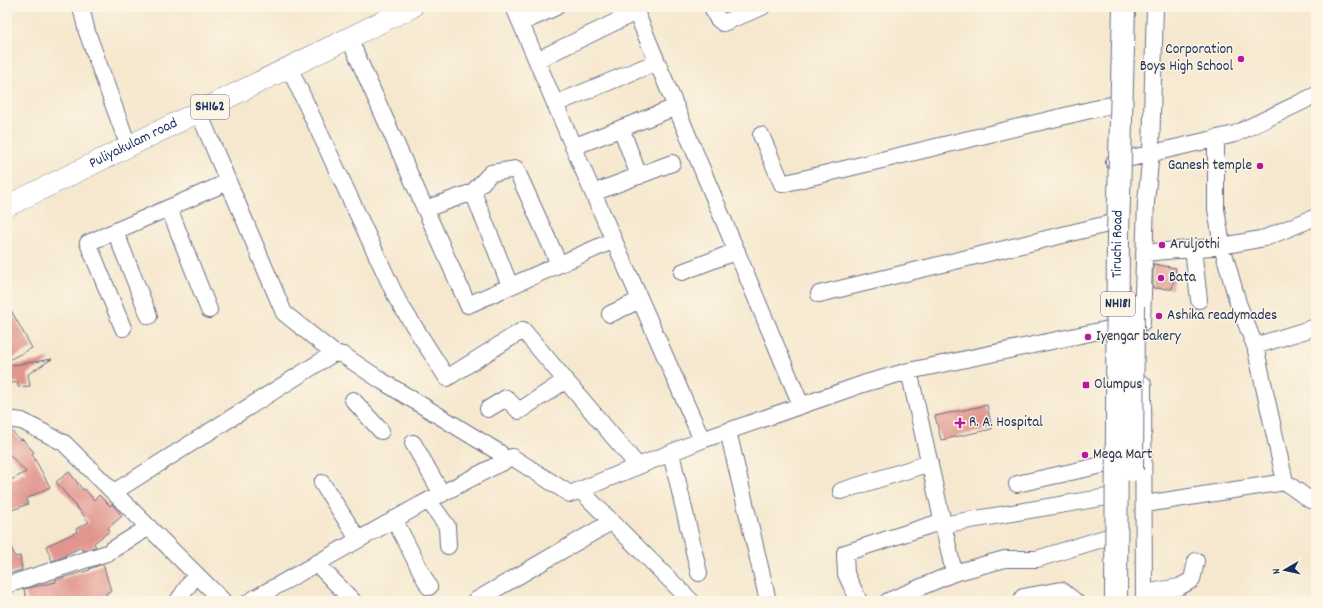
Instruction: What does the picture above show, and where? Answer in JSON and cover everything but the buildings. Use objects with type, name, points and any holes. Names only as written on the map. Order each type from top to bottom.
[{"type":"highway","name":"Tiruchi Road","points":[[1116,601],[1118,235],[1124,7]]},
{"type":"highway","name":"Tiruchi Road","points":[[1139,7],[1133,236],[1139,598]]},
{"type":"main road","name":"Puliyakulam road","points":[[7,206],[127,140],[381,7]]},
{"type":"main road","name":"Puliyakulam road","points":[[7,192],[127,140],[199,112],[412,7]]},
{"type":"street","points":[[81,7],[87,32],[127,140]]},
{"type":"street","points":[[514,7],[573,147],[702,440]]},
{"type":"street","points":[[521,24],[556,7]]},
{"type":"street","points":[[712,7],[717,18],[723,23],[762,7]]},
{"type":"street","points":[[1108,601],[1107,464],[1109,329],[1118,7]]},
{"type":"street","points":[[1154,7],[1151,152],[1144,252],[1142,316],[1144,504],[1139,598],[1179,587],[1192,580],[1196,561]]},
{"type":"street","points":[[536,60],[635,9],[801,405]]},
{"type":"street","points":[[349,38],[468,305],[614,240]]},
{"type":"street","points":[[555,104],[657,62]]},
{"type":"street","points":[[289,67],[398,301],[448,378],[523,330],[638,466]]},
{"type":"street","points":[[1114,162],[1151,152],[1235,134],[1316,95]]},
{"type":"street","points":[[761,135],[782,184],[1115,104]]},
{"type":"street","points":[[573,147],[676,107]]},
{"type":"street","points":[[199,112],[284,313],[334,353],[343,355],[382,381],[500,453],[502,462]]},
{"type":"street","points":[[621,128],[639,176]]},
{"type":"street","points":[[1216,138],[1216,209],[1222,246],[1238,303],[1255,346],[1285,482],[1310,500],[1316,498]]},
{"type":"street","points":[[593,193],[672,164]]},
{"type":"street","points":[[425,209],[473,192],[491,173],[516,169],[559,264]]},
{"type":"street","points":[[123,328],[88,243],[228,182]]},
{"type":"street","points":[[473,192],[510,286]]},
{"type":"street","points":[[169,208],[209,310]]},
{"type":"street","points":[[1144,252],[1222,246],[1265,238],[1316,217]]},
{"type":"street","points":[[819,294],[1112,223]]},
{"type":"street","points":[[115,231],[149,316]]},
{"type":"street","points":[[1193,248],[1199,300]]},
{"type":"street","points":[[682,272],[737,251]]},
{"type":"street","points":[[610,314],[640,300]]},
{"type":"street","points":[[1255,346],[1316,327]]},
{"type":"street","points":[[250,601],[394,519],[512,457],[570,494],[702,440],[801,405],[909,371],[1109,329]]},
{"type":"street","points":[[114,492],[334,353]]},
{"type":"street","points":[[909,371],[930,463],[948,522],[954,572]]},
{"type":"street","points":[[488,409],[506,398],[519,411],[566,380]]},
{"type":"street","points":[[353,400],[381,431]]},
{"type":"street","points":[[7,419],[22,421],[64,443],[223,601]]},
{"type":"street","points":[[728,431],[768,601]]},
{"type":"street","points":[[413,443],[447,526],[448,546]]},
{"type":"street","points":[[671,453],[699,573]]},
{"type":"street","points":[[841,492],[930,463]]},
{"type":"street","points":[[1016,484],[1107,464]]},
{"type":"street","points":[[1144,504],[1285,482]]},
{"type":"street","points":[[322,483],[358,539]]},
{"type":"street","points":[[580,490],[612,522],[682,598]]},
{"type":"street","points":[[859,601],[846,574],[845,554],[948,522],[1107,497]]},
{"type":"street","points":[[394,519],[429,587]]},
{"type":"street","points":[[475,601],[612,522]]},
{"type":"street","points":[[7,586],[107,553],[149,527]]},
{"type":"street","points":[[888,601],[954,572],[1005,559],[1037,559],[1108,537]]},
{"type":"street","points":[[316,563],[353,601]]},
{"type":"street","points":[[178,601],[196,574]]},
{"type":"street","points":[[1023,597],[1061,590],[1075,601]]},
{"type":"place","name":"Corporation Boys High School","points":[[1241,59]]},
{"type":"place","name":"Ganesh temple","points":[[1260,166]]},
{"type":"place","name":"Aruljothi","points":[[1162,245]]},
{"type":"place","name":"Bata","points":[[1161,278]]},
{"type":"place","name":"Ashika readymades","points":[[1159,316]]},
{"type":"place","name":"Iyengar bakery","points":[[1088,337]]},
{"type":"place","name":"Olumpus","points":[[1086,385]]},
{"type":"place","name":"R. A. Hospital","points":[[960,423]]},
{"type":"place","name":"Mega Mart","points":[[1085,455]]}]
